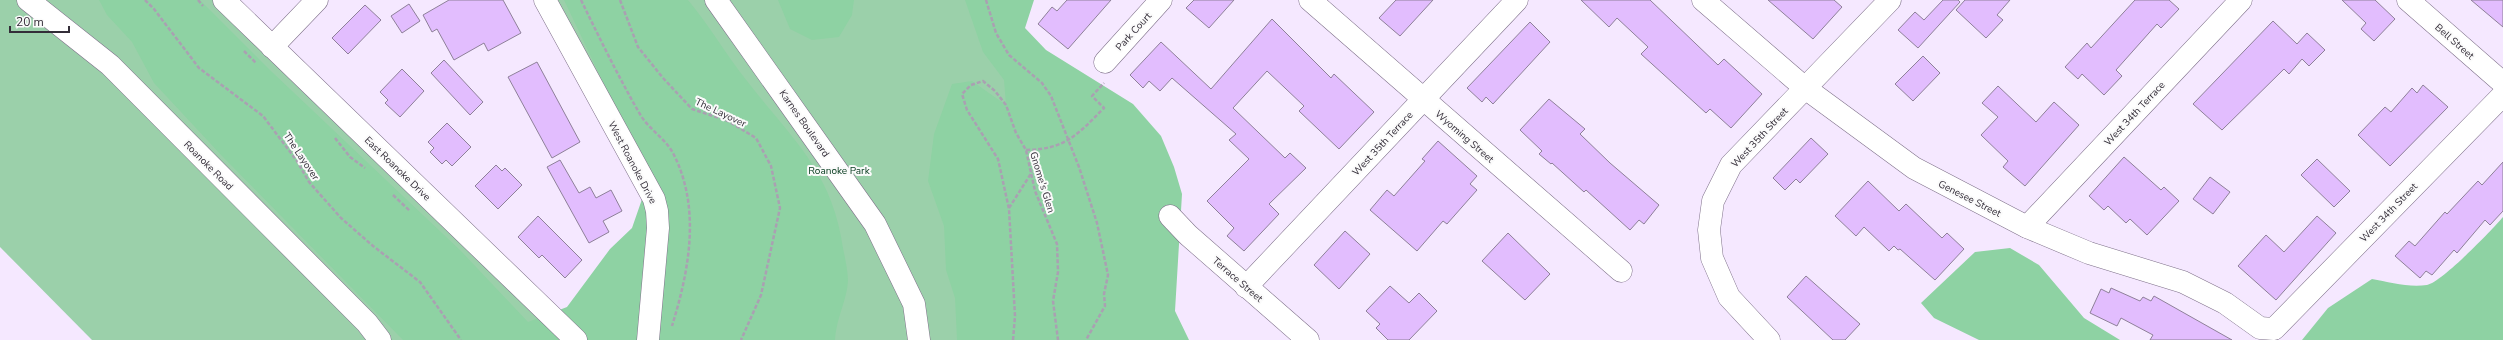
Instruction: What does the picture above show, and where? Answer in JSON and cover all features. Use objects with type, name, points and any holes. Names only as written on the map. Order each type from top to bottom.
[{"type":"street","name":"Roanoke Road","points":[[28,0],[110,65],[367,323],[380,340]]},
{"type":"street","name":"East Roanoke Drive","points":[[224,0],[574,338]]},
{"type":"street","points":[[272,47],[317,0]]},
{"type":"street","name":"West Roanoke Drive","points":[[545,0],[654,199],[657,211],[658,228],[648,340]]},
{"type":"street","name":"Karnes Boulevard","points":[[716,0],[875,224],[914,304],[919,340]]},
{"type":"street","name":"Park Court","points":[[1106,71],[1161,0]]},
{"type":"street","name":"Wyoming Street","points":[[1310,0],[1621,271]]},
{"type":"street","name":"West 35th Terrace","points":[[1246,287],[1517,0]]},
{"type":"street","name":"Genesee Street","points":[[1703,0],[1805,88],[1914,168],[2027,227],[2089,253],[2183,282],[2226,303],[2260,328],[2274,329]]},
{"type":"street","name":"West 35th Street","points":[[1769,340],[1729,297],[1712,258],[1708,230],[1713,201],[1731,165],[1890,0]]},
{"type":"street","name":"West 34th Terrace","points":[[2027,227],[2241,0]]},
{"type":"street","name":"Bell Street","points":[[2408,0],[2503,83]]},
{"type":"street","name":"West 34th Street","points":[[2274,329],[2503,95]]},
{"type":"street","name":"Terrace Street","points":[[1170,216],[1188,235],[1308,340]]},
{"type":"path","name":"The Layover","points":[[145,0],[154,9],[199,68],[263,116],[297,161],[309,182],[341,218],[373,246],[420,282],[461,340]]},
{"type":"path","name":"The Layover","points":[[620,0],[638,47],[663,78],[692,109],[728,122],[756,138],[771,166],[780,208],[761,295],[741,340]]},
{"type":"path","points":[[986,0],[996,33],[1009,55],[1042,83],[1051,96],[1069,141],[1097,223],[1108,275],[1104,294],[1105,306],[1086,340]]},
{"type":"path","points":[[1026,150],[1043,149],[1069,141],[1104,108],[1092,96],[1106,71]]},
{"type":"path","name":"Gnome's Glen","points":[[1013,340],[1014,316],[1009,209],[998,159],[967,110],[962,94],[971,85],[983,81],[995,90],[1006,105],[1016,133],[1026,150],[1035,191],[1057,244],[1058,272],[1053,301],[1058,340]]},
{"type":"path","points":[[1009,209],[1032,172]]},
{"type":"green space","points":[[0,0],[214,0],[561,340],[92,340],[0,247]]},
{"type":"green space","points":[[99,0],[200,0],[271,71],[461,251],[528,322],[567,307],[610,249],[632,228],[649,179],[564,0],[688,0],[704,20],[739,71],[808,157],[830,198],[838,221],[848,277],[846,295],[837,325],[835,340],[403,340],[222,156],[154,83],[132,42],[107,15]]},
{"type":"green space","name":"Roanoke Park","points":[[553,0],[1004,0],[1115,340],[654,340],[664,225]]},
{"type":"green space","points":[[778,0],[854,0],[852,15],[839,37],[812,40],[790,29]]},
{"type":"green space","points":[[965,0],[1034,0],[1025,28],[1046,50],[1133,104],[1161,136],[1174,167],[1182,194],[1175,311],[1189,340],[957,340],[955,298],[946,270],[944,226],[928,181],[934,134],[952,84],[972,81],[1006,105],[1004,80],[983,52]]},
{"type":"green space","points":[[2503,217],[2503,340],[2302,340],[2328,308],[2372,279],[2413,286],[2427,285],[2434,282],[2455,266]]},
{"type":"green space","points":[[2010,248],[2039,265],[2084,318],[2120,340],[1979,340],[1934,318],[1921,303],[1975,252]]},
{"type":"building","points":[[449,0],[503,0],[521,33],[488,51],[484,43],[454,60],[437,29],[432,32],[423,15]]},
{"type":"building","points":[[1067,0],[1111,0],[1068,49],[1038,24],[1052,7],[1057,11]]},
{"type":"building","points":[[1194,0],[1234,0],[1209,28],[1186,8]]},
{"type":"building","points":[[1396,0],[1433,0],[1400,36],[1379,18]]},
{"type":"building","points":[[1581,0],[1650,0],[1718,65],[1724,59],[1762,94],[1731,128],[1710,109],[1706,113],[1641,54],[1648,47],[1617,18],[1609,27]]},
{"type":"building","points":[[1768,0],[1834,0],[1842,7],[1813,39]]},
{"type":"building","points":[[1943,0],[1958,0],[1960,2],[1918,48],[1898,30],[1915,12],[1924,20]]},
{"type":"building","points":[[1965,0],[2010,0],[1997,15],[2003,20],[1986,38],[1956,10]]},
{"type":"building","points":[[2135,0],[2169,0],[2179,9],[2161,28],[2157,24],[2116,70],[2122,76],[2104,95],[2082,74],[2078,79],[2065,67],[2087,43],[2091,48]]},
{"type":"building","points":[[2342,0],[2375,0],[2395,19],[2374,41],[2361,29],[2366,23]]},
{"type":"building","points":[[2471,0],[2503,0],[2503,27]]},
{"type":"building","points":[[409,4],[420,21],[402,33],[391,16]]},
{"type":"building","points":[[365,5],[381,20],[348,54],[332,38]]},
{"type":"building","points":[[1272,19],[1331,78],[1334,74],[1374,112],[1339,149],[1299,111],[1304,106],[1267,71],[1233,108],[1285,158],[1290,153],[1306,168],[1269,204],[1279,214],[1244,251],[1227,236],[1234,228],[1207,201],[1249,159],[1229,140],[1236,134],[1172,78],[1160,91],[1149,81],[1143,88],[1130,75],[1161,42],[1211,89]]},
{"type":"building","points":[[2273,21],[2297,44],[2307,33],[2325,50],[2309,66],[2302,59],[2289,74],[2284,69],[2222,130],[2193,104]]},
{"type":"building","points":[[1530,22],[1550,42],[1493,104],[1486,97],[1482,102],[1467,88]]},
{"type":"building","points":[[1923,56],[1940,73],[1913,101],[1895,84]]},
{"type":"building","points":[[444,60],[483,102],[470,115],[431,73]]},
{"type":"building","points":[[537,62],[580,142],[552,158],[508,77]]},
{"type":"building","points":[[402,69],[424,91],[400,117],[385,103],[388,100],[380,92]]},
{"type":"building","points":[[2423,85],[2448,107],[2390,166],[2358,135],[2385,107],[2391,112],[2412,88],[2417,93]]},
{"type":"building","points":[[1998,86],[2036,122],[2054,102],[2079,125],[2025,186],[2003,167],[2008,161],[1981,135],[1998,117],[1982,103]]},
{"type":"building","points":[[1549,99],[1585,129],[1580,134],[1610,163],[1659,205],[1644,224],[1639,220],[1630,230],[1586,190],[1584,192],[1552,163],[1551,164],[1539,154],[1542,151],[1520,130]]},
{"type":"building","points":[[447,123],[471,147],[452,166],[446,160],[442,164],[430,152],[434,148],[428,142]]},
{"type":"building","points":[[1811,138],[1828,154],[1800,183],[1796,179],[1785,190],[1773,178]]},
{"type":"building","points":[[1438,141],[1477,176],[1470,184],[1477,190],[1447,224],[1443,221],[1417,251],[1370,210],[1387,190],[1394,196],[1425,161],[1422,159]]},
{"type":"building","points":[[2124,157],[2161,190],[2164,187],[2179,201],[2147,235],[2130,219],[2126,223],[2108,206],[2104,210],[2089,196]]},
{"type":"building","points":[[2317,159],[2350,191],[2334,207],[2301,175]]},
{"type":"building","points":[[560,160],[579,193],[590,187],[596,198],[611,190],[622,211],[603,221],[609,232],[589,243],[547,167]]},
{"type":"building","points":[[2503,162],[2503,211],[2490,225],[2485,220],[2457,253],[2454,250],[2432,275],[2426,271],[2420,278],[2395,256],[2409,241],[2415,246],[2445,212],[2447,214],[2478,181],[2482,185]]},
{"type":"building","points":[[496,165],[502,171],[505,168],[522,185],[498,209],[475,186]]},
{"type":"building","points":[[2210,177],[2230,192],[2213,214],[2193,199]]},
{"type":"building","points":[[1868,181],[1899,211],[1906,204],[1942,238],[1947,233],[1964,249],[1935,280],[1900,249],[1898,250],[1894,246],[1889,251],[1864,227],[1856,236],[1835,216]]},
{"type":"building","points":[[538,216],[582,260],[565,278],[542,255],[539,258],[518,237]]},
{"type":"building","points":[[2317,216],[2336,233],[2276,300],[2238,266],[2266,235],[2284,252]]},
{"type":"building","points":[[1345,231],[1370,254],[1339,289],[1314,265]]},
{"type":"building","points":[[1508,233],[1550,274],[1525,300],[1482,261]]},
{"type":"building","points":[[1806,276],[1860,324],[1845,340],[1833,340],[1787,297]]},
{"type":"building","points":[[1390,286],[1409,303],[1419,293],[1437,311],[1409,340],[1388,340],[1376,328],[1380,324],[1366,311]]},
{"type":"building","points":[[2111,288],[2140,301],[2143,297],[2151,301],[2154,296],[2232,340],[2150,340],[2153,335],[2121,318],[2117,326],[2090,313],[2101,289],[2109,293]]}]
